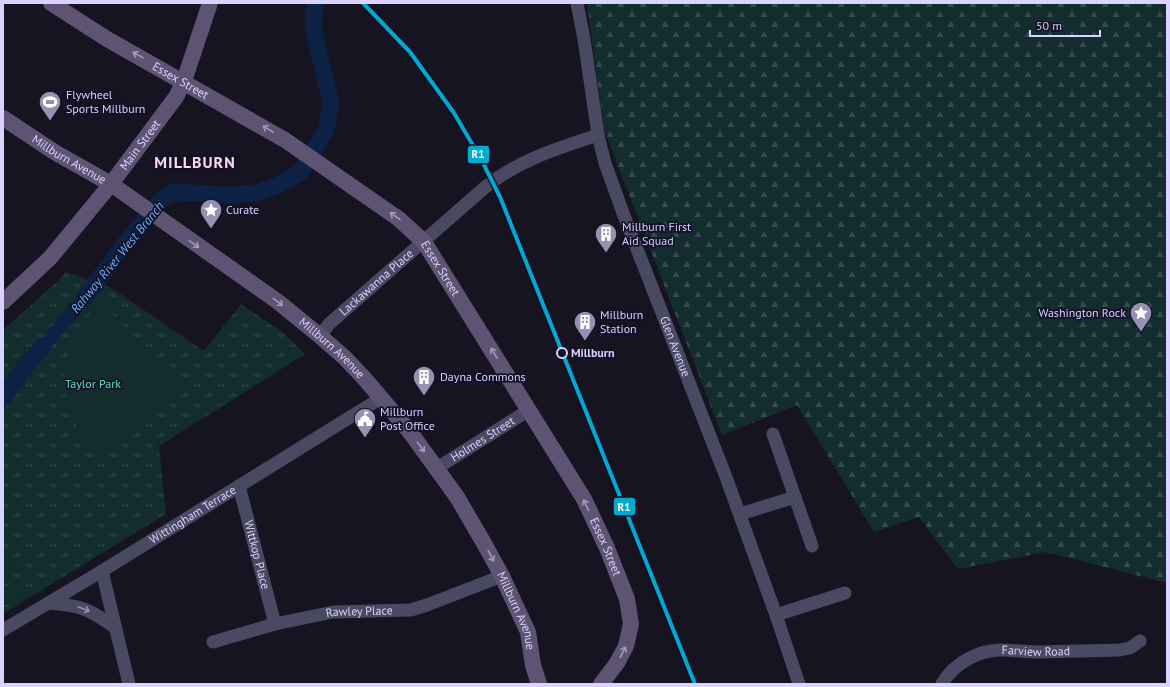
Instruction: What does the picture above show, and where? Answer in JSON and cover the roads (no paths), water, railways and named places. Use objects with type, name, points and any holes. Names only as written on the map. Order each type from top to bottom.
[{"type":"main road","name":"Essex Street","points":[[51,3],[107,39],[184,81],[301,150],[399,219],[424,242],[584,499],[607,548],[627,599],[631,624],[626,646],[617,663],[601,684]]},
{"type":"main road","name":"Main Street","points":[[3,302],[50,258],[111,184],[176,97],[184,81],[210,3]]},
{"type":"main road","name":"Millburn Avenue","points":[[3,118],[56,153],[111,184],[139,203],[277,301],[345,358],[410,432],[457,497],[502,576],[528,632],[539,684]]},
{"type":"main road","points":[[528,632],[548,684]]},
{"type":"street","name":"Glen Avenue","points":[[577,3],[584,39],[598,135],[605,163],[623,213],[712,438],[776,615],[799,684]]},
{"type":"street","name":"Lackawanna Place","points":[[320,336],[329,324],[491,183],[509,171],[531,160],[598,135]]},
{"type":"street","name":"Wittingham Terrace","points":[[3,630],[102,571],[381,398]]},
{"type":"street","name":"Holmes Street","points":[[437,468],[529,410]]},
{"type":"street","points":[[773,434],[812,546]]},
{"type":"street","name":"Wittkop Place","points":[[239,486],[275,624]]},
{"type":"street","points":[[740,514],[795,497]]},
{"type":"street","points":[[102,571],[129,684]]},
{"type":"street","name":"Rawley Place","points":[[213,642],[275,624],[333,612],[411,610],[502,576]]},
{"type":"street","points":[[776,615],[845,593]]},
{"type":"street","points":[[48,603],[72,604],[94,612],[116,628]]},
{"type":"street","name":"Farview Road","points":[[942,684],[950,673],[971,658],[999,650],[1035,652],[1120,650],[1130,648],[1140,642]]},
{"type":"water","points":[[96,280],[100,282],[94,293],[95,297],[33,367],[27,361],[32,356],[40,337],[48,336],[47,331],[71,302],[74,303],[78,294],[89,289]]},
{"type":"water","points":[[21,362],[28,370],[3,410],[4,387],[9,373],[13,371],[18,363]]},
{"type":"waterway","name":"Rahway River West Branch","points":[[84,299],[123,246],[162,199],[174,192],[229,195],[256,193],[278,185],[300,173],[326,130],[331,103],[313,28],[314,8],[316,3]]},
{"type":"waterway","name":"Rahway River West Branch","points":[[3,398],[25,367],[43,346]]},
{"type":"place","name":"Flywheel Sports Millburn","points":[[50,122]]},
{"type":"place","name":"Curate","points":[[211,230]]},
{"type":"place","name":"Millburn First Aid Squad","points":[[606,254]]},
{"type":"place","name":"Washington Rock","points":[[1141,332]]},
{"type":"place","name":"Millburn Station","points":[[585,342]]},
{"type":"place","name":"Millburn","points":[[562,353]]},
{"type":"place","name":"Dayna Commons","points":[[424,396]]},
{"type":"place","name":"Millburn Post Office","points":[[365,438]]},
{"type":"district","name":"MILLBURN","points":[[195,162]]},
{"type":"park label","name":"Taylor Park","points":[[93,384]]}]
